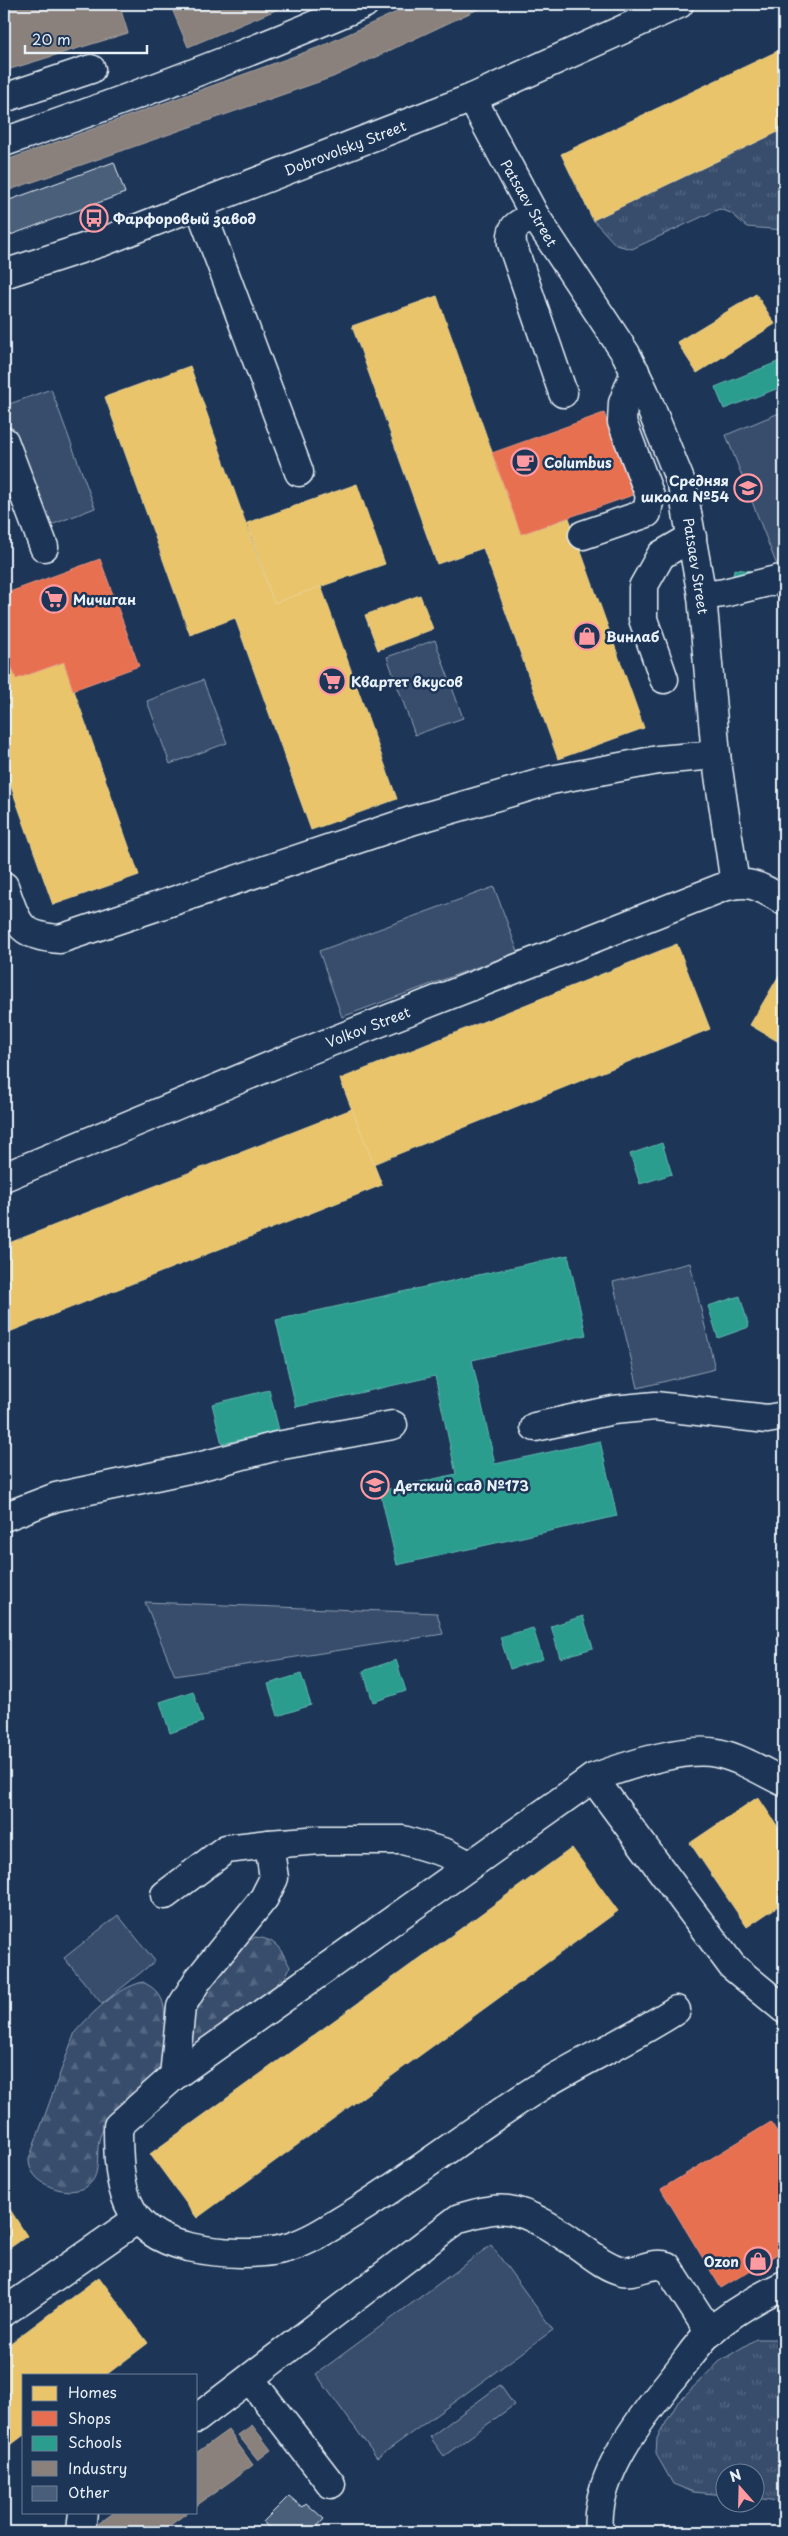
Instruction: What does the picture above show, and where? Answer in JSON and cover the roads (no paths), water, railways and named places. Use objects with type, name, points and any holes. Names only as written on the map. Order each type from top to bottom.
[{"type":"street","points":[[4,142],[145,93],[249,53],[364,4]]},
{"type":"street","name":"Dobrovolsky Street","points":[[4,274],[102,242],[472,98],[679,4]]},
{"type":"street","points":[[4,98],[91,69]]},
{"type":"street","name":"Patsaev Street","points":[[472,98],[535,216],[612,331],[635,371],[682,486],[702,596],[716,755],[735,884]]},
{"type":"street","points":[[198,204],[299,472]]},
{"type":"street","points":[[535,216],[515,226],[511,233],[512,244],[563,393]]},
{"type":"street","points":[[583,535],[647,513],[650,496],[622,422],[623,403],[635,371]]},
{"type":"street","points":[[4,441],[44,546]]},
{"type":"street","points":[[664,679],[643,619],[643,587],[661,555],[692,537]]},
{"type":"street","points":[[702,596],[724,593],[784,578]]},
{"type":"street","points":[[4,886],[16,918],[27,932],[42,938],[60,939],[414,820],[526,788],[658,760],[716,755]]},
{"type":"street","points":[[735,884],[755,884],[784,901]]},
{"type":"street","name":"Volkov Street","points":[[4,1177],[297,1055],[735,884]]},
{"type":"street","points":[[535,1427],[614,1410],[655,1406],[767,1420],[784,1416]]},
{"type":"street","points":[[4,1518],[56,1497],[198,1467],[277,1446],[392,1426]]},
{"type":"street","points":[[676,2010],[538,2088],[378,2197],[318,2235],[289,2247],[240,2253],[204,2250],[168,2243],[154,2235],[136,2220],[118,2169],[118,2126],[174,2076],[593,1778],[639,1761],[689,1753],[716,1752],[739,1760],[784,1782]]},
{"type":"street","points":[[593,1778],[726,1959],[783,2009]]},
{"type":"street","points":[[165,1895],[226,1849],[269,1844],[321,1840],[403,1840],[446,1854],[469,1865]]},
{"type":"street","points":[[174,2076],[181,2007],[197,1981],[264,1898],[274,1878],[269,1844]]},
{"type":"street","points":[[198,2418],[459,2218],[485,2210],[509,2210],[533,2219],[569,2239],[604,2264],[624,2272],[652,2265],[667,2266],[710,2333]]},
{"type":"street","points":[[4,2312],[136,2220]]},
{"type":"street","points":[[599,2532],[601,2499],[615,2461],[645,2413],[710,2333],[752,2300],[784,2285]]},
{"type":"street","points":[[250,2379],[331,2484]]},
{"type":"street","points":[[81,2532],[83,2514]]},
{"type":"place","name":"Фарфоровый завод","points":[[94,218]]},
{"type":"place","name":"Columbus","points":[[525,462]]},
{"type":"place","name":"Средняя школа №54","points":[[748,488]]},
{"type":"place","name":"Мичиган","points":[[54,599]]},
{"type":"place","name":"Винлаб","points":[[587,636]]},
{"type":"place","name":"Квартет вкусов","points":[[332,681]]},
{"type":"place","name":"Детский сад №173","points":[[375,1485]]},
{"type":"place","name":"Ozon","points":[[758,2261]]}]
